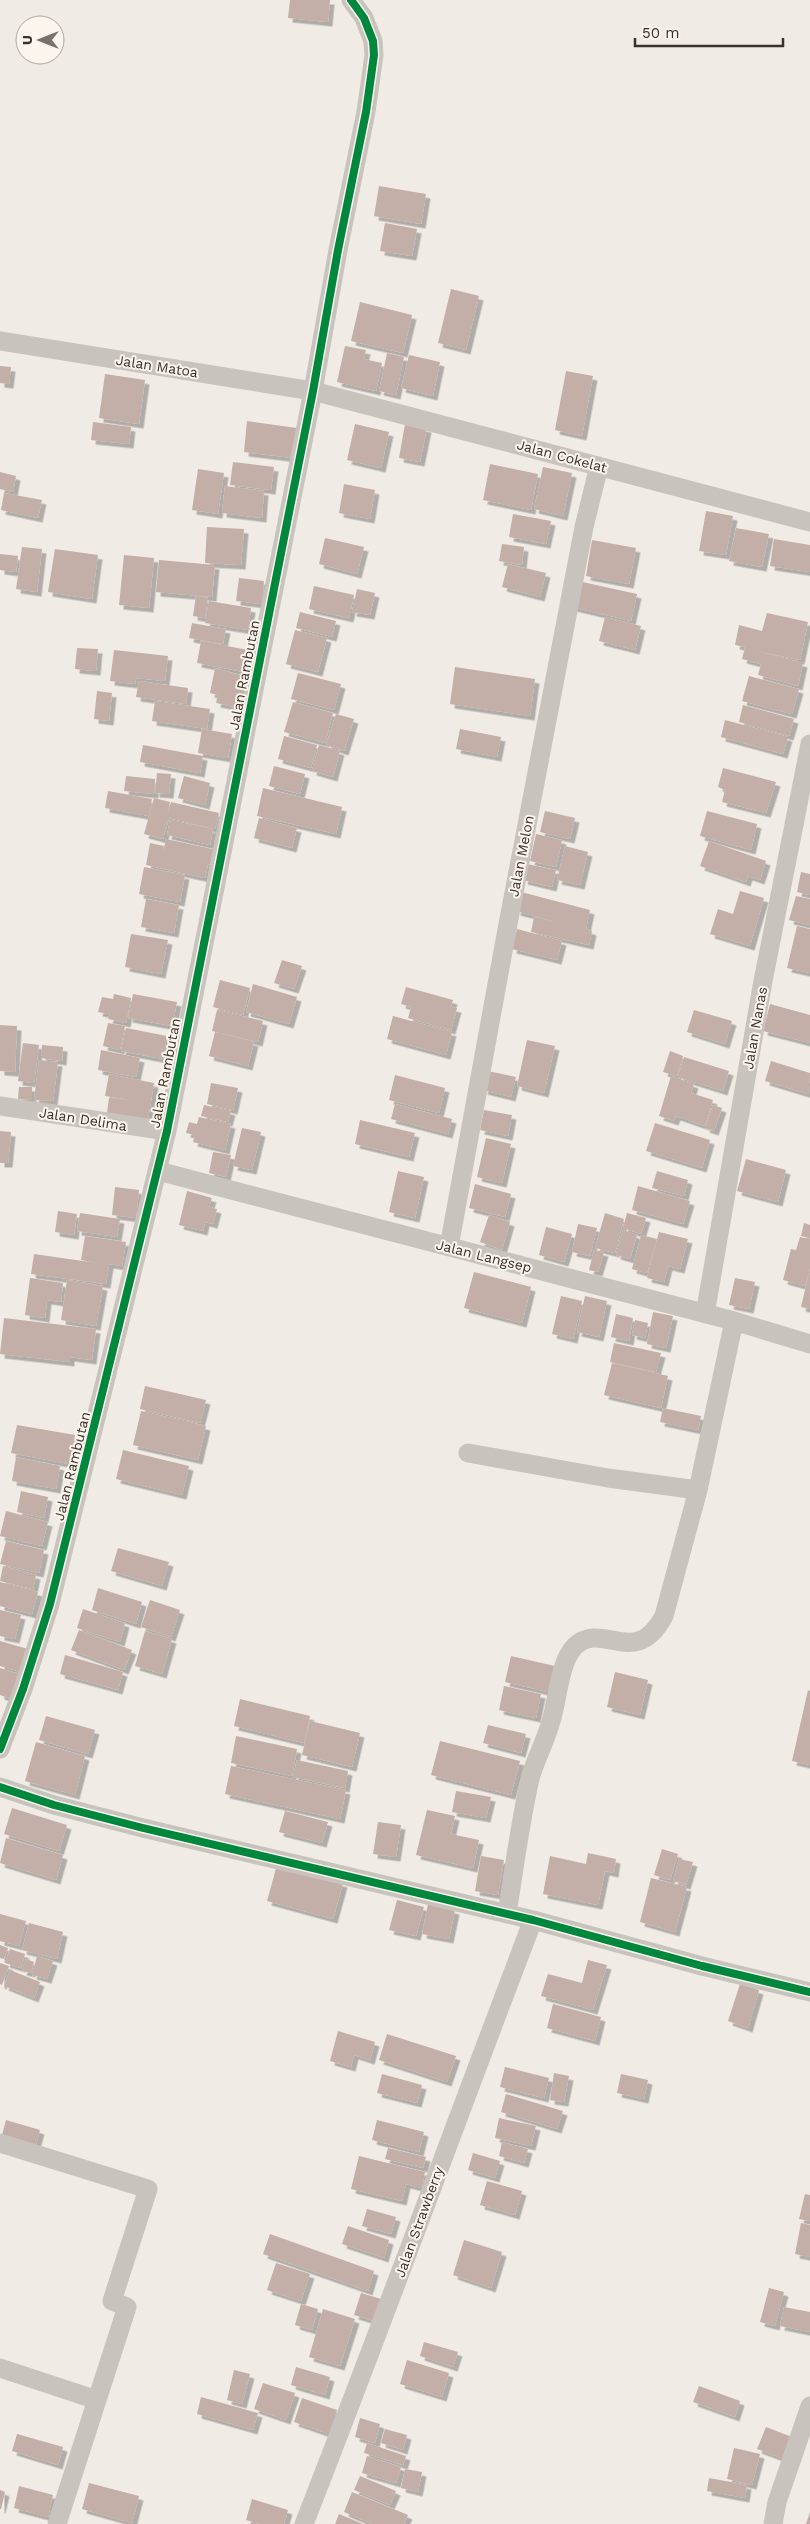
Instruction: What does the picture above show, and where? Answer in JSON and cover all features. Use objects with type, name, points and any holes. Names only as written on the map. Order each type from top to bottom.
[{"type":"street","name":"Jalan Rambutan","points":[[0,1749],[23,1689],[50,1604],[167,1131],[366,112],[374,55],[371,32],[351,0]]},
{"type":"street","name":"Jalan Matoa","points":[[0,340],[313,391]]},
{"type":"street","name":"Jalan Cokelat","points":[[313,391],[810,522]]},
{"type":"street","name":"Jalan Melon","points":[[450,1247],[508,924],[584,527],[599,466]]},
{"type":"street","name":"Jalan Nanas","points":[[705,1314],[763,981],[810,744]]},
{"type":"street","name":"Jalan Delima","points":[[0,1106],[167,1131]]},
{"type":"street","name":"Jalan Langsep","points":[[158,1171],[734,1321],[810,1344]]},
{"type":"street","points":[[507,1914],[531,1776],[551,1721],[565,1661],[573,1648],[582,1642],[595,1639],[634,1642],[645,1640],[654,1633],[664,1616],[698,1490],[734,1321]]},
{"type":"street","points":[[468,1453],[608,1478],[698,1490]]},
{"type":"street","points":[[0,1787],[54,1805],[143,1828],[533,1920],[702,1966],[810,1992]]},
{"type":"street","name":"Jalan Strawberry","points":[[304,2524],[385,2316],[474,2073],[533,1920]]},
{"type":"street","points":[[0,2143],[148,2189],[112,2301],[127,2307],[57,2524]]},
{"type":"street","points":[[0,2368],[97,2400]]},
{"type":"street","points":[[773,2524],[777,2502],[810,2406]]},
{"type":"building","points":[[290,0],[330,0],[328,22],[288,18]]},
{"type":"building","points":[[379,186],[426,194],[421,224],[374,216]]},
{"type":"building","points":[[385,223],[417,229],[412,256],[380,251]]},
{"type":"building","points":[[451,289],[479,296],[466,350],[438,343]]},
{"type":"building","points":[[360,302],[412,315],[403,353],[351,341]]},
{"type":"building","points":[[345,346],[366,350],[364,359],[382,363],[376,391],[337,382]]},
{"type":"building","points":[[387,353],[404,357],[396,395],[379,391]]},
{"type":"building","points":[[409,355],[440,362],[433,396],[401,388]]},
{"type":"building","points":[[0,366],[11,367],[9,384],[0,383]]},
{"type":"building","points":[[566,371],[593,376],[582,436],[555,430]]},
{"type":"building","points":[[105,374],[145,380],[139,424],[99,418]]},
{"type":"building","points":[[247,421],[297,428],[293,458],[244,452]]},
{"type":"building","points":[[93,422],[131,427],[129,444],[91,440]]},
{"type":"building","points":[[355,424],[389,432],[381,468],[347,460]]},
{"type":"building","points":[[405,424],[427,428],[420,462],[399,458]]},
{"type":"building","points":[[233,462],[274,467],[271,490],[230,485]]},
{"type":"building","points":[[490,464],[538,474],[531,510],[483,500]]},
{"type":"building","points":[[543,467],[572,473],[563,516],[534,509]]},
{"type":"building","points":[[198,469],[224,473],[218,514],[192,510]]},
{"type":"building","points":[[0,472],[16,476],[13,492],[0,489]]},
{"type":"building","points":[[344,484],[375,490],[370,519],[339,513]]},
{"type":"building","points":[[225,486],[264,491],[262,518],[222,513]]},
{"type":"building","points":[[4,493],[42,500],[38,518],[1,510]]},
{"type":"building","points":[[706,511],[733,516],[726,555],[699,551]]},
{"type":"building","points":[[513,514],[551,521],[546,544],[509,537]]},
{"type":"building","points":[[207,527],[244,529],[241,565],[205,563]]},
{"type":"building","points":[[736,528],[769,534],[762,567],[729,561]]},
{"type":"building","points":[[325,538],[364,547],[357,574],[319,564]]},
{"type":"building","points":[[774,539],[810,545],[810,572],[770,566]]},
{"type":"building","points":[[592,540],[636,548],[629,584],[586,576]]},
{"type":"building","points":[[502,544],[524,547],[522,565],[499,561]]},
{"type":"building","points":[[22,547],[42,549],[37,592],[16,589]]},
{"type":"building","points":[[55,549],[98,555],[92,599],[48,592]]},
{"type":"building","points":[[0,554],[18,556],[16,572],[0,570]]},
{"type":"building","points":[[124,555],[154,558],[149,608],[119,605]]},
{"type":"building","points":[[159,560],[215,565],[212,597],[156,592]]},
{"type":"building","points":[[508,564],[546,573],[540,597],[502,587]]},
{"type":"building","points":[[239,578],[264,581],[262,604],[236,601]]},
{"type":"building","points":[[578,581],[637,594],[631,621],[572,607]]},
{"type":"building","points":[[314,586],[354,595],[349,618],[309,609]]},
{"type":"building","points":[[357,589],[375,593],[370,615],[352,612]]},
{"type":"building","points":[[196,596],[208,598],[205,618],[193,616]]},
{"type":"building","points":[[209,601],[251,608],[248,630],[205,623]]},
{"type":"building","points":[[300,612],[336,621],[332,637],[296,628]]},
{"type":"building","points":[[767,613],[808,622],[800,660],[757,651],[803,663],[798,686],[758,675],[761,664],[742,659],[745,647],[735,645],[739,625],[762,631]]},
{"type":"building","points":[[605,617],[641,626],[635,650],[599,641]]},
{"type":"building","points":[[192,623],[226,629],[223,644],[189,638]]},
{"type":"building","points":[[295,630],[327,638],[318,672],[286,664]]},
{"type":"building","points":[[201,641],[248,650],[244,672],[197,663]]},
{"type":"building","points":[[77,648],[98,649],[96,671],[75,669]]},
{"type":"building","points":[[114,650],[168,656],[165,681],[136,678],[135,684],[110,681]]},
{"type":"building","points":[[455,667],[535,679],[530,716],[450,704]]},
{"type":"building","points":[[215,668],[251,678],[245,709],[216,703],[218,695],[210,693]]},
{"type":"building","points":[[298,673],[341,684],[334,710],[291,699]]},
{"type":"building","points":[[749,676],[799,689],[792,714],[742,701]]},
{"type":"building","points":[[139,681],[188,688],[186,704],[136,697]]},
{"type":"building","points":[[97,691],[112,693],[109,721],[94,719]]},
{"type":"building","points":[[155,701],[210,709],[207,729],[152,721]]},
{"type":"building","points":[[293,702],[333,713],[325,743],[284,732]]},
{"type":"building","points":[[743,705],[794,719],[789,736],[739,722]]},
{"type":"building","points":[[336,714],[354,719],[344,751],[326,745]]},
{"type":"building","points":[[725,720],[788,737],[783,754],[721,737]]},
{"type":"building","points":[[202,729],[232,734],[228,758],[198,753]]},
{"type":"building","points":[[460,729],[501,737],[497,757],[456,749]]},
{"type":"building","points":[[284,736],[317,745],[311,768],[278,759]]},
{"type":"building","points":[[143,745],[203,756],[200,773],[140,762]]},
{"type":"building","points":[[319,745],[340,751],[333,777],[312,771]]},
{"type":"building","points":[[274,766],[305,774],[300,794],[269,786]]},
{"type":"building","points":[[723,768],[776,782],[766,813],[722,802],[725,790],[718,787]]},
{"type":"building","points":[[157,773],[171,774],[169,794],[155,793]]},
{"type":"building","points":[[126,776],[155,779],[154,794],[124,791]]},
{"type":"building","points":[[184,776],[210,783],[205,805],[178,798]]},
{"type":"building","points":[[263,788],[342,807],[336,834],[257,816]]},
{"type":"building","points":[[108,791],[152,799],[149,816],[105,808]]},
{"type":"building","points":[[154,798],[170,802],[167,818],[171,802],[219,813],[215,829],[169,818],[163,839],[144,834]]},
{"type":"building","points":[[545,811],[575,818],[570,839],[540,832]]},
{"type":"building","points":[[707,811],[757,824],[751,850],[700,836]]},
{"type":"building","points":[[259,818],[297,828],[292,848],[254,838]]},
{"type":"building","points":[[170,820],[213,829],[210,845],[167,835]]},
{"type":"building","points":[[536,834],[562,840],[556,867],[530,861]]},
{"type":"building","points":[[166,839],[217,850],[214,865],[208,864],[205,878],[146,865],[150,843],[164,846],[163,852]]},
{"type":"building","points":[[709,841],[766,861],[760,880],[748,876],[746,882],[700,866]]},
{"type":"building","points":[[565,846],[588,852],[580,885],[557,880]]},
{"type":"building","points":[[527,864],[556,870],[552,887],[523,880]]},
{"type":"building","points":[[144,867],[185,875],[180,902],[139,894]]},
{"type":"building","points":[[801,872],[810,874],[810,895],[797,892]]},
{"type":"building","points":[[740,891],[764,898],[750,946],[710,934],[718,909],[733,914]]},
{"type":"building","points":[[521,892],[590,910],[586,929],[592,931],[589,945],[531,932],[534,917],[557,922],[516,911]]},
{"type":"building","points":[[796,896],[810,899],[810,925],[789,920]]},
{"type":"building","points":[[146,899],[179,905],[174,933],[141,927]]},
{"type":"building","points":[[797,926],[810,929],[810,973],[787,968]]},
{"type":"building","points":[[517,929],[562,941],[557,960],[512,949]]},
{"type":"building","points":[[131,934],[168,940],[161,974],[125,967]]},
{"type":"building","points":[[282,960],[302,966],[294,989],[274,983]]},
{"type":"building","points":[[220,980],[250,988],[243,1015],[213,1007]]},
{"type":"building","points":[[253,984],[297,997],[289,1024],[246,1012]]},
{"type":"building","points":[[406,987],[453,1000],[451,1007],[457,1008],[451,1030],[408,1018],[411,1007],[401,1004]]},
{"type":"building","points":[[114,994],[131,998],[126,1023],[108,1019],[110,1014],[98,1012],[102,997],[113,999]]},
{"type":"building","points":[[133,994],[177,1002],[172,1026],[128,1018]]},
{"type":"building","points":[[770,1004],[810,1015],[810,1043],[763,1031]]},
{"type":"building","points":[[217,1010],[263,1021],[258,1042],[212,1031]]},
{"type":"building","points":[[694,1010],[732,1021],[725,1044],[687,1032]]},
{"type":"building","points":[[393,1016],[452,1032],[446,1055],[387,1039]]},
{"type":"building","points":[[108,1023],[125,1026],[120,1050],[103,1046]]},
{"type":"building","points":[[0,1025],[17,1026],[15,1072],[0,1071]]},
{"type":"building","points":[[126,1028],[167,1036],[163,1059],[121,1051]]},
{"type":"building","points":[[215,1032],[254,1042],[248,1066],[209,1056]]},
{"type":"building","points":[[527,1040],[555,1046],[544,1093],[517,1086]]},
{"type":"building","points":[[23,1043],[39,1045],[34,1083],[18,1081]]},
{"type":"building","points":[[42,1045],[63,1047],[62,1061],[41,1058]]},
{"type":"building","points":[[101,1050],[140,1058],[136,1077],[98,1070]]},
{"type":"building","points":[[670,1051],[683,1056],[677,1076],[663,1072]]},
{"type":"building","points":[[684,1057],[729,1071],[723,1091],[678,1077]]},
{"type":"building","points":[[39,1060],[58,1062],[53,1101],[34,1100]]},
{"type":"building","points":[[771,1061],[810,1073],[808,1094],[765,1081]]},
{"type":"building","points":[[488,1071],[516,1077],[511,1097],[483,1090]]},
{"type":"building","points":[[109,1074],[154,1083],[148,1119],[107,1113],[109,1098],[131,1100],[105,1096]]},
{"type":"building","points":[[395,1075],[445,1088],[439,1113],[389,1100]]},
{"type":"building","points":[[671,1076],[694,1084],[691,1093],[713,1100],[705,1126],[676,1116],[674,1121],[659,1116]]},
{"type":"building","points":[[211,1083],[238,1088],[233,1110],[207,1104]]},
{"type":"building","points":[[19,1087],[32,1087],[32,1100],[18,1099]]},
{"type":"building","points":[[395,1104],[452,1119],[448,1134],[391,1119]]},
{"type":"building","points":[[204,1105],[231,1111],[228,1122],[201,1116]]},
{"type":"building","points":[[713,1105],[722,1108],[714,1131],[705,1128]]},
{"type":"building","points":[[484,1110],[512,1115],[508,1136],[480,1130]]},
{"type":"building","points":[[199,1117],[231,1124],[225,1150],[193,1142],[195,1135],[186,1133],[189,1122],[197,1124]]},
{"type":"building","points":[[360,1120],[415,1133],[409,1157],[355,1144]]},
{"type":"building","points":[[655,1123],[710,1140],[702,1168],[646,1151]]},
{"type":"building","points":[[242,1128],[261,1132],[252,1170],[233,1166]]},
{"type":"building","points":[[0,1131],[11,1132],[8,1163],[0,1163]]},
{"type":"building","points":[[486,1138],[511,1144],[502,1183],[477,1177]]},
{"type":"building","points":[[213,1152],[231,1155],[226,1177],[209,1173]]},
{"type":"building","points":[[746,1159],[786,1170],[778,1202],[737,1191]]},
{"type":"building","points":[[398,1171],[424,1177],[415,1218],[389,1212]]},
{"type":"building","points":[[657,1171],[688,1180],[684,1196],[652,1188]]},
{"type":"building","points":[[475,1184],[511,1194],[505,1217],[469,1208]]},
{"type":"building","points":[[638,1186],[690,1201],[683,1224],[632,1210]]},
{"type":"building","points":[[115,1187],[139,1190],[136,1218],[112,1215]]},
{"type":"building","points":[[187,1191],[212,1198],[209,1207],[217,1209],[213,1224],[205,1222],[203,1231],[179,1225]]},
{"type":"building","points":[[58,1211],[77,1214],[74,1235],[55,1232]]},
{"type":"building","points":[[80,1213],[120,1219],[117,1237],[77,1231]]},
{"type":"building","points":[[605,1213],[624,1219],[615,1253],[595,1248]]},
{"type":"building","points":[[627,1213],[646,1218],[641,1234],[623,1228]]},
{"type":"building","points":[[489,1215],[510,1222],[502,1250],[480,1242]]},
{"type":"building","points":[[804,1223],[810,1225],[810,1238],[801,1236]]},
{"type":"building","points":[[578,1224],[597,1228],[590,1256],[572,1252]]},
{"type":"building","points":[[546,1227],[572,1234],[564,1262],[539,1255]]},
{"type":"building","points":[[623,1230],[637,1235],[630,1259],[616,1255]]},
{"type":"building","points":[[659,1232],[688,1239],[680,1269],[668,1266],[664,1282],[647,1278]]},
{"type":"building","points":[[641,1235],[657,1239],[647,1273],[632,1269]]},
{"type":"building","points":[[85,1236],[126,1242],[122,1266],[109,1264],[106,1284],[31,1274],[34,1254],[104,1264],[81,1260]]},
{"type":"building","points":[[800,1237],[810,1239],[810,1268],[805,1286],[783,1280],[791,1249],[796,1250]]},
{"type":"building","points":[[594,1250],[604,1252],[598,1272],[589,1270]]},
{"type":"building","points":[[474,1272],[531,1287],[522,1323],[464,1308]]},
{"type":"building","points":[[810,1273],[810,1309],[801,1307]]},
{"type":"building","points":[[30,1278],[63,1283],[61,1302],[47,1300],[45,1318],[25,1315]]},
{"type":"building","points":[[735,1278],[755,1282],[749,1309],[729,1305]]},
{"type":"building","points":[[67,1280],[103,1286],[96,1326],[61,1320]]},
{"type":"building","points":[[561,1296],[582,1301],[573,1339],[552,1334]]},
{"type":"building","points":[[585,1296],[607,1301],[599,1337],[577,1332]]},
{"type":"building","points":[[653,1312],[673,1316],[666,1348],[647,1344]]},
{"type":"building","points":[[616,1314],[633,1318],[629,1341],[611,1337]]},
{"type":"building","points":[[4,1318],[96,1329],[92,1360],[70,1357],[70,1362],[0,1354]]},
{"type":"building","points":[[635,1320],[648,1323],[645,1338],[632,1335]]},
{"type":"building","points":[[614,1343],[661,1353],[656,1372],[610,1362]]},
{"type":"building","points":[[612,1363],[668,1376],[661,1408],[604,1395]]},
{"type":"building","points":[[145,1386],[206,1400],[200,1423],[140,1409]]},
{"type":"building","points":[[663,1408],[701,1416],[698,1430],[660,1422]]},
{"type":"building","points":[[141,1411],[206,1426],[198,1460],[133,1445]]},
{"type":"building","points":[[17,1425],[75,1435],[69,1464],[11,1453]]},
{"type":"building","points":[[123,1450],[189,1466],[182,1495],[116,1479]]},
{"type":"building","points":[[16,1457],[60,1466],[56,1489],[12,1481]]},
{"type":"building","points":[[21,1491],[48,1497],[44,1518],[17,1512]]},
{"type":"building","points":[[6,1511],[48,1522],[42,1546],[0,1536]]},
{"type":"building","points":[[6,1541],[44,1550],[39,1573],[0,1564]]},
{"type":"building","points":[[118,1548],[169,1562],[162,1586],[111,1571]]},
{"type":"building","points":[[3,1566],[36,1575],[33,1589],[0,1581]]},
{"type":"building","points":[[0,1582],[38,1592],[32,1614],[0,1606]]},
{"type":"building","points":[[98,1588],[142,1602],[136,1624],[92,1610]]},
{"type":"building","points":[[150,1600],[180,1610],[171,1637],[141,1627]]},
{"type":"building","points":[[83,1609],[125,1623],[120,1642],[77,1628]]},
{"type":"building","points":[[0,1610],[21,1615],[15,1639],[0,1636]]},
{"type":"building","points":[[79,1630],[132,1650],[124,1670],[71,1650]]},
{"type":"building","points":[[145,1631],[172,1639],[162,1674],[135,1666]]},
{"type":"building","points":[[0,1641],[28,1649],[21,1672],[0,1666]]},
{"type":"building","points":[[65,1655],[123,1672],[118,1690],[60,1674]]},
{"type":"building","points":[[511,1656],[559,1667],[553,1693],[505,1682]]},
{"type":"building","points":[[0,1668],[22,1675],[14,1700],[0,1695]]},
{"type":"building","points":[[615,1672],[648,1680],[640,1715],[607,1707]]},
{"type":"building","points":[[504,1686],[541,1694],[536,1718],[499,1710]]},
{"type":"building","points":[[808,1690],[810,1691],[810,1765],[792,1761]]},
{"type":"building","points":[[240,1699],[310,1716],[304,1743],[234,1726]]},
{"type":"building","points":[[46,1716],[95,1730],[88,1754],[39,1740]]},
{"type":"building","points":[[310,1721],[360,1733],[352,1767],[302,1755]]},
{"type":"building","points":[[488,1725],[526,1734],[521,1753],[483,1743]]},
{"type":"building","points":[[236,1736],[297,1749],[292,1776],[231,1763]]},
{"type":"building","points":[[440,1741],[520,1761],[511,1795],[431,1775]]},
{"type":"building","points":[[36,1742],[85,1756],[75,1795],[25,1781]]},
{"type":"building","points":[[297,1760],[348,1771],[345,1788],[293,1777]]},
{"type":"building","points":[[231,1766],[346,1790],[340,1819],[225,1794]]},
{"type":"building","points":[[456,1791],[491,1797],[486,1818],[452,1812]]},
{"type":"building","points":[[12,1808],[67,1825],[59,1851],[4,1834]]},
{"type":"building","points":[[427,1810],[455,1816],[451,1834],[479,1840],[473,1868],[416,1855]]},
{"type":"building","points":[[285,1811],[328,1822],[322,1843],[279,1832]]},
{"type":"building","points":[[378,1822],[401,1825],[396,1857],[373,1854]]},
{"type":"building","points":[[6,1838],[63,1855],[56,1880],[0,1863]]},
{"type":"building","points":[[662,1849],[678,1854],[670,1880],[654,1875]]},
{"type":"building","points":[[588,1853],[616,1859],[614,1873],[605,1871],[598,1905],[543,1894],[550,1856],[586,1864]]},
{"type":"building","points":[[481,1856],[504,1860],[498,1895],[475,1891]]},
{"type":"building","points":[[679,1859],[693,1862],[686,1885],[673,1881]]},
{"type":"building","points":[[277,1865],[343,1883],[333,1919],[267,1901]]},
{"type":"building","points":[[651,1878],[687,1887],[675,1932],[640,1922]]},
{"type":"building","points":[[397,1900],[424,1907],[416,1936],[389,1930]]},
{"type":"building","points":[[428,1904],[455,1910],[449,1939],[422,1934]]},
{"type":"building","points":[[0,1914],[26,1921],[19,1946],[0,1941]]},
{"type":"building","points":[[29,1923],[63,1932],[57,1959],[22,1950]]},
{"type":"building","points":[[0,1945],[8,1948],[4,1959],[0,1958]]},
{"type":"building","points":[[10,1949],[25,1954],[21,1968],[5,1963]]},
{"type":"building","points":[[37,1956],[53,1961],[47,1979],[32,1975]]},
{"type":"building","points":[[26,1959],[34,1962],[31,1973],[22,1971]]},
{"type":"building","points":[[588,1960],[607,1965],[593,2010],[541,1996],[548,1974],[582,1983]]},
{"type":"building","points":[[0,1963],[9,1966],[2,1985],[0,1984]]},
{"type":"building","points":[[10,1970],[40,1982],[34,1998],[4,1986]]},
{"type":"building","points":[[740,1984],[759,1990],[748,2028],[728,2021]]},
{"type":"building","points":[[553,2004],[601,2017],[595,2041],[547,2028]]},
{"type":"building","points":[[338,2031],[375,2042],[370,2060],[354,2055],[351,2067],[330,2061]]},
{"type":"building","points":[[387,2034],[456,2056],[447,2082],[379,2060]]},
{"type":"building","points":[[505,2067],[549,2078],[544,2098],[500,2087]]},
{"type":"building","points":[[554,2073],[569,2076],[564,2102],[550,2100]]},
{"type":"building","points":[[382,2074],[422,2085],[417,2103],[377,2093]]},
{"type":"building","points":[[621,2074],[648,2080],[644,2099],[617,2093]]},
{"type":"building","points":[[506,2094],[563,2111],[557,2129],[501,2112]]},
{"type":"building","points":[[499,2118],[536,2126],[531,2146],[495,2138]]},
{"type":"building","points":[[6,2120],[40,2130],[35,2148],[1,2139]]},
{"type":"building","points":[[377,2120],[424,2132],[419,2152],[372,2140]]},
{"type":"building","points":[[502,2142],[528,2149],[524,2163],[499,2156]]},
{"type":"building","points":[[388,2148],[426,2157],[423,2168],[385,2159]]},
{"type":"building","points":[[473,2153],[500,2161],[495,2178],[468,2170]]},
{"type":"building","points":[[359,2156],[425,2172],[422,2188],[406,2184],[402,2201],[351,2189]]},
{"type":"building","points":[[487,2181],[522,2191],[515,2215],[480,2205]]},
{"type":"building","points":[[805,2194],[810,2195],[810,2221],[799,2219]]},
{"type":"building","points":[[367,2209],[396,2217],[391,2234],[362,2226]]},
{"type":"building","points":[[801,2223],[810,2225],[810,2257],[795,2254]]},
{"type":"building","points":[[348,2226],[389,2240],[384,2258],[342,2244]]},
{"type":"building","points":[[270,2234],[374,2271],[368,2291],[263,2254]]},
{"type":"building","points":[[464,2240],[502,2252],[491,2288],[453,2275]]},
{"type":"building","points":[[276,2263],[310,2274],[301,2301],[267,2290]]},
{"type":"building","points":[[769,2288],[784,2292],[775,2326],[760,2322]]},
{"type":"building","points":[[361,2293],[381,2299],[374,2321],[354,2315]]},
{"type":"building","points":[[301,2304],[318,2309],[312,2330],[295,2325]]},
{"type":"building","points":[[784,2307],[810,2312],[810,2332],[780,2326]]},
{"type":"building","points":[[323,2309],[355,2319],[340,2366],[309,2357]]},
{"type":"building","points":[[424,2342],[458,2352],[453,2367],[420,2356]]},
{"type":"building","points":[[407,2360],[449,2373],[442,2397],[400,2384]]},
{"type":"building","points":[[296,2367],[330,2377],[325,2395],[291,2385]]},
{"type":"building","points":[[234,2370],[250,2374],[242,2404],[227,2400]]},
{"type":"building","points":[[263,2383],[295,2393],[286,2420],[254,2409]]},
{"type":"building","points":[[699,2386],[740,2401],[735,2417],[693,2402]]},
{"type":"building","points":[[201,2397],[258,2413],[253,2430],[197,2414]]},
{"type":"building","points":[[302,2398],[337,2410],[329,2434],[294,2422]]},
{"type":"building","points":[[360,2418],[380,2424],[375,2443],[355,2437]]},
{"type":"building","points":[[766,2427],[792,2437],[784,2459],[757,2449]]},
{"type":"building","points":[[385,2429],[407,2435],[403,2450],[381,2443]]},
{"type":"building","points":[[17,2434],[63,2447],[58,2465],[12,2451]]},
{"type":"building","points":[[367,2443],[406,2456],[403,2465],[364,2453]]},
{"type":"building","points":[[734,2448],[760,2454],[752,2485],[727,2479]]},
{"type":"building","points":[[367,2456],[401,2467],[396,2483],[362,2473]]},
{"type":"building","points":[[405,2469],[422,2472],[418,2492],[401,2488]]},
{"type":"building","points":[[360,2476],[396,2491],[390,2505],[354,2490]]},
{"type":"building","points":[[709,2478],[747,2485],[745,2498],[707,2491]]},
{"type":"building","points":[[89,2483],[139,2496],[132,2523],[82,2509]]},
{"type":"building","points":[[19,2486],[53,2495],[48,2517],[14,2508]]},
{"type":"building","points":[[0,2490],[5,2492],[1,2509],[0,2509]]},
{"type":"building","points":[[352,2492],[408,2515],[404,2524],[372,2524],[344,2512]]},
{"type":"building","points":[[252,2499],[288,2510],[284,2524],[260,2524],[246,2520]]},
{"type":"building","points":[[810,2512],[810,2524],[806,2524]]},
{"type":"building","points":[[339,2514],[363,2524],[335,2524]]},
{"type":"cycle path","points":[[0,1749],[23,1689],[50,1604],[167,1131],[366,112],[374,55],[373,41],[364,18],[351,0]]},
{"type":"cycle path","points":[[0,1787],[54,1805],[143,1828],[533,1920],[702,1966],[810,1992]]}]
